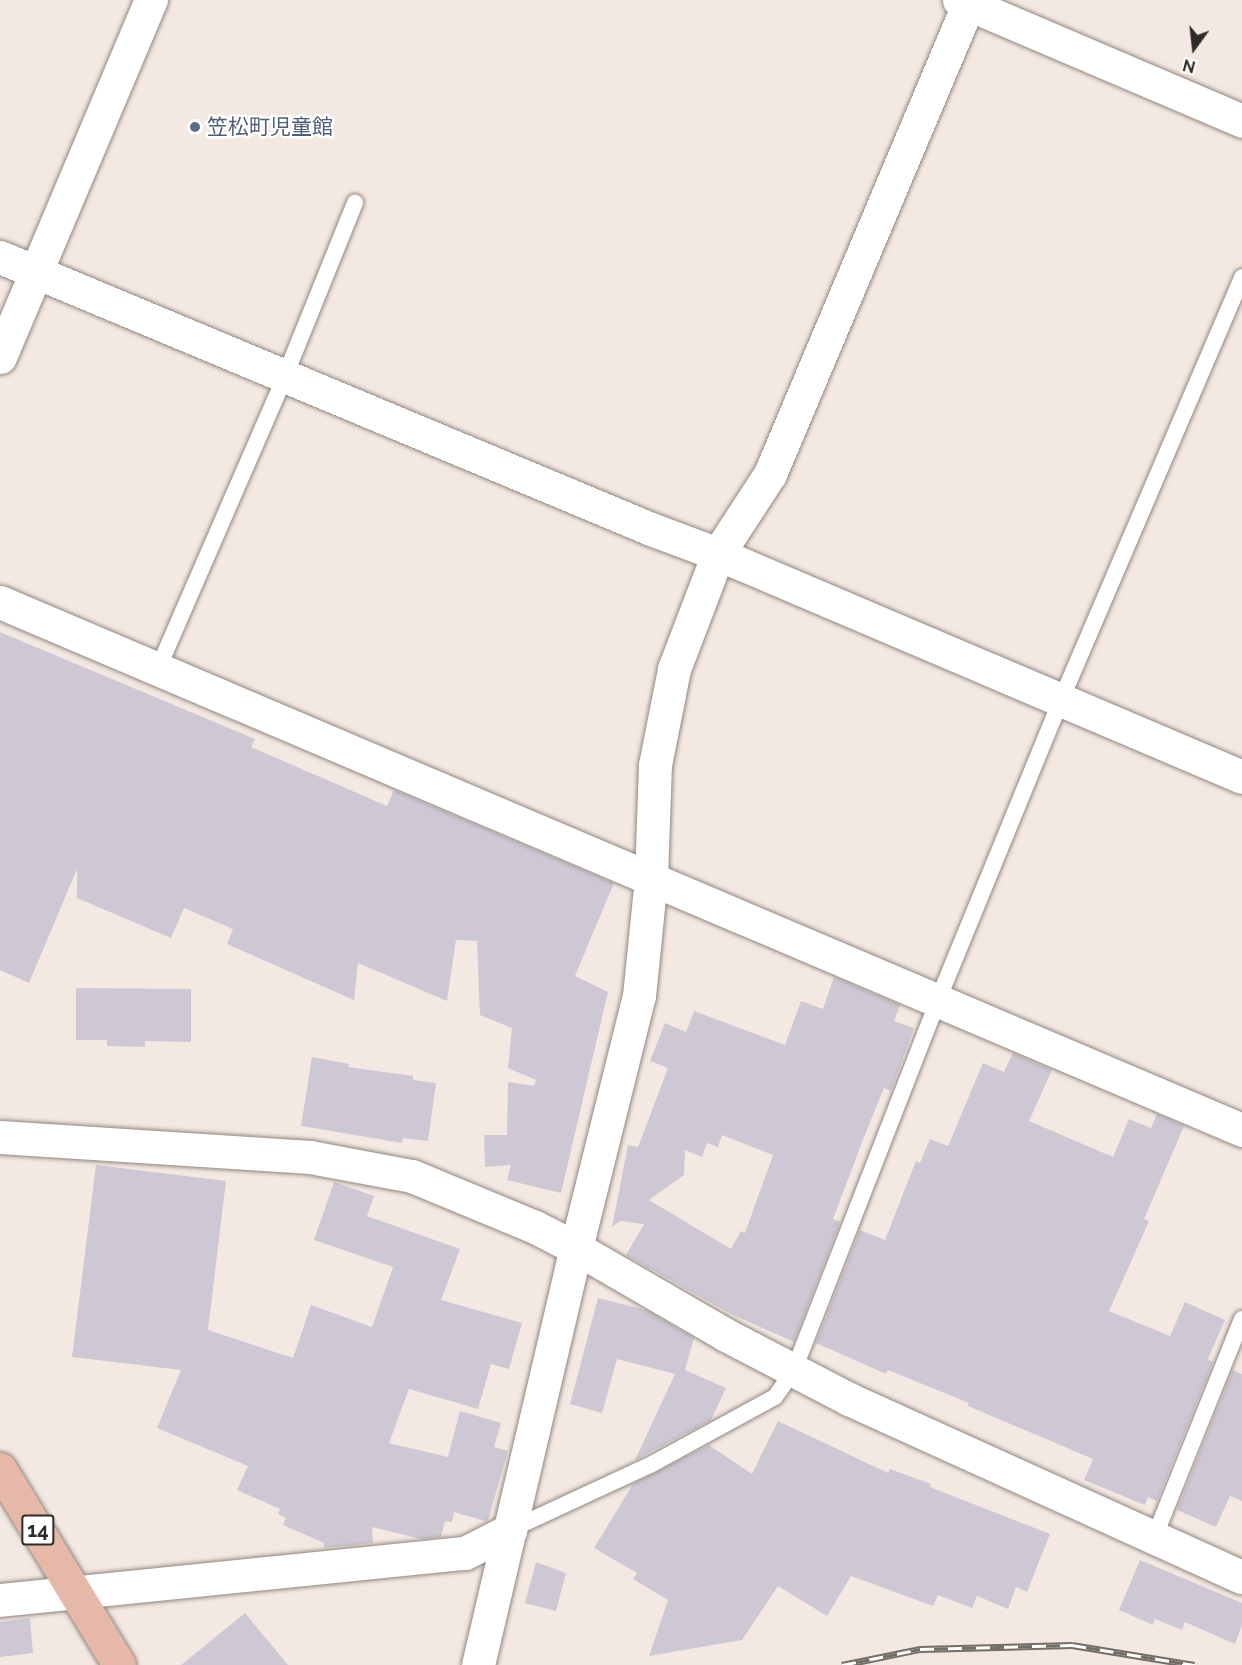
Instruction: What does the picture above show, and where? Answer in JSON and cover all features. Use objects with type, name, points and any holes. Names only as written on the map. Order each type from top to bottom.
[{"type":"main road","name":"14","points":[[0,1469],[119,1665]]},
{"type":"street","points":[[0,357],[151,0]]},
{"type":"street","points":[[477,1665],[576,1248],[639,996],[651,878],[655,765],[674,669],[718,554],[770,474],[966,1],[1242,121]]},
{"type":"street","points":[[0,257],[718,554],[1242,777]]},
{"type":"street","points":[[0,602],[157,671],[651,878],[1242,1130]]},
{"type":"street","points":[[0,1137],[310,1157],[412,1176],[535,1227],[576,1248],[726,1335],[849,1399],[1242,1577]]},
{"type":"street","points":[[0,1600],[465,1553],[510,1530]]},
{"type":"lane","points":[[157,671],[285,376],[355,203]]},
{"type":"lane","points":[[510,1530],[652,1464],[775,1397],[794,1370],[938,1000],[1061,700],[1242,277]]},
{"type":"lane","points":[[1154,1538],[1242,1318]]},
{"type":"building","points":[[0,632],[255,739],[251,747],[387,806],[394,790],[614,883],[575,976],[608,992],[561,1193],[507,1180],[511,1165],[485,1167],[484,1135],[507,1135],[508,1082],[534,1086],[536,1080],[508,1068],[512,1028],[480,1015],[477,941],[456,940],[447,1001],[358,963],[354,1000],[227,944],[233,929],[184,908],[171,938],[77,898],[77,869],[29,983],[0,970]]},
{"type":"building","points":[[834,977],[900,1005],[894,1021],[914,1028],[891,1091],[884,1088],[864,1137],[833,1219],[840,1222],[794,1342],[731,1314],[626,1255],[644,1224],[620,1221],[612,1227],[628,1145],[638,1147],[668,1068],[650,1061],[665,1023],[686,1032],[694,1011],[785,1045],[801,1001],[823,1009]],"holes":[[[722,1135],[773,1155],[745,1233],[741,1231],[731,1249],[649,1200],[684,1175],[685,1150],[702,1157],[707,1143],[718,1147]]]},
{"type":"building","points":[[76,988],[191,989],[191,1042],[145,1041],[145,1047],[107,1046],[107,1040],[76,1040]]},
{"type":"building","points":[[1013,1053],[1052,1070],[1029,1121],[1113,1157],[1129,1119],[1151,1128],[1157,1114],[1184,1126],[1144,1219],[1149,1221],[1109,1311],[1170,1336],[1185,1302],[1225,1320],[1208,1359],[1213,1362],[1157,1501],[1148,1497],[1145,1505],[1084,1480],[1093,1459],[968,1406],[969,1403],[888,1370],[886,1374],[816,1343],[860,1230],[885,1240],[916,1161],[920,1163],[930,1139],[948,1146],[983,1063],[1004,1072]]},
{"type":"building","points":[[312,1057],[349,1064],[348,1067],[413,1076],[413,1080],[436,1083],[428,1141],[403,1138],[402,1143],[301,1126]]},
{"type":"building","points":[[96,1165],[226,1181],[208,1330],[293,1358],[311,1305],[372,1327],[393,1267],[314,1240],[334,1182],[374,1196],[367,1216],[460,1249],[441,1300],[522,1323],[509,1369],[491,1364],[478,1409],[409,1389],[389,1443],[448,1457],[460,1411],[501,1423],[494,1447],[508,1451],[488,1520],[454,1512],[452,1522],[445,1521],[441,1537],[421,1539],[372,1527],[373,1543],[324,1548],[324,1543],[283,1525],[286,1518],[278,1514],[280,1509],[237,1490],[248,1466],[157,1428],[181,1370],[72,1357]]},
{"type":"building","points":[[598,1298],[646,1310],[694,1338],[685,1370],[726,1388],[711,1420],[635,1460],[675,1374],[617,1359],[602,1413],[570,1404]]},
{"type":"building","points":[[1233,1370],[1242,1374],[1242,1501],[1230,1496],[1216,1527],[1177,1510]]},
{"type":"building","points":[[778,1421],[888,1473],[890,1469],[931,1484],[930,1487],[1050,1534],[1027,1592],[1016,1587],[1008,1609],[977,1596],[972,1608],[938,1595],[933,1606],[851,1576],[827,1616],[778,1586],[742,1640],[649,1656],[668,1600],[633,1579],[637,1573],[594,1548],[633,1484],[709,1445],[752,1474]]},
{"type":"building","points":[[1140,1560],[1242,1603],[1242,1625],[1235,1644],[1185,1622],[1182,1630],[1155,1619],[1153,1625],[1119,1610]]},
{"type":"building","points":[[536,1562],[566,1573],[556,1611],[525,1603]]},
{"type":"building","points":[[245,1613],[288,1665],[181,1665]]},
{"type":"building","points":[[30,1618],[33,1653],[0,1657],[0,1622]]},
{"type":"railway","points":[[842,1665],[920,1649],[1072,1645],[1194,1665]]},
{"type":"place","name":"笠松町児童館","points":[[195,127]]}]
